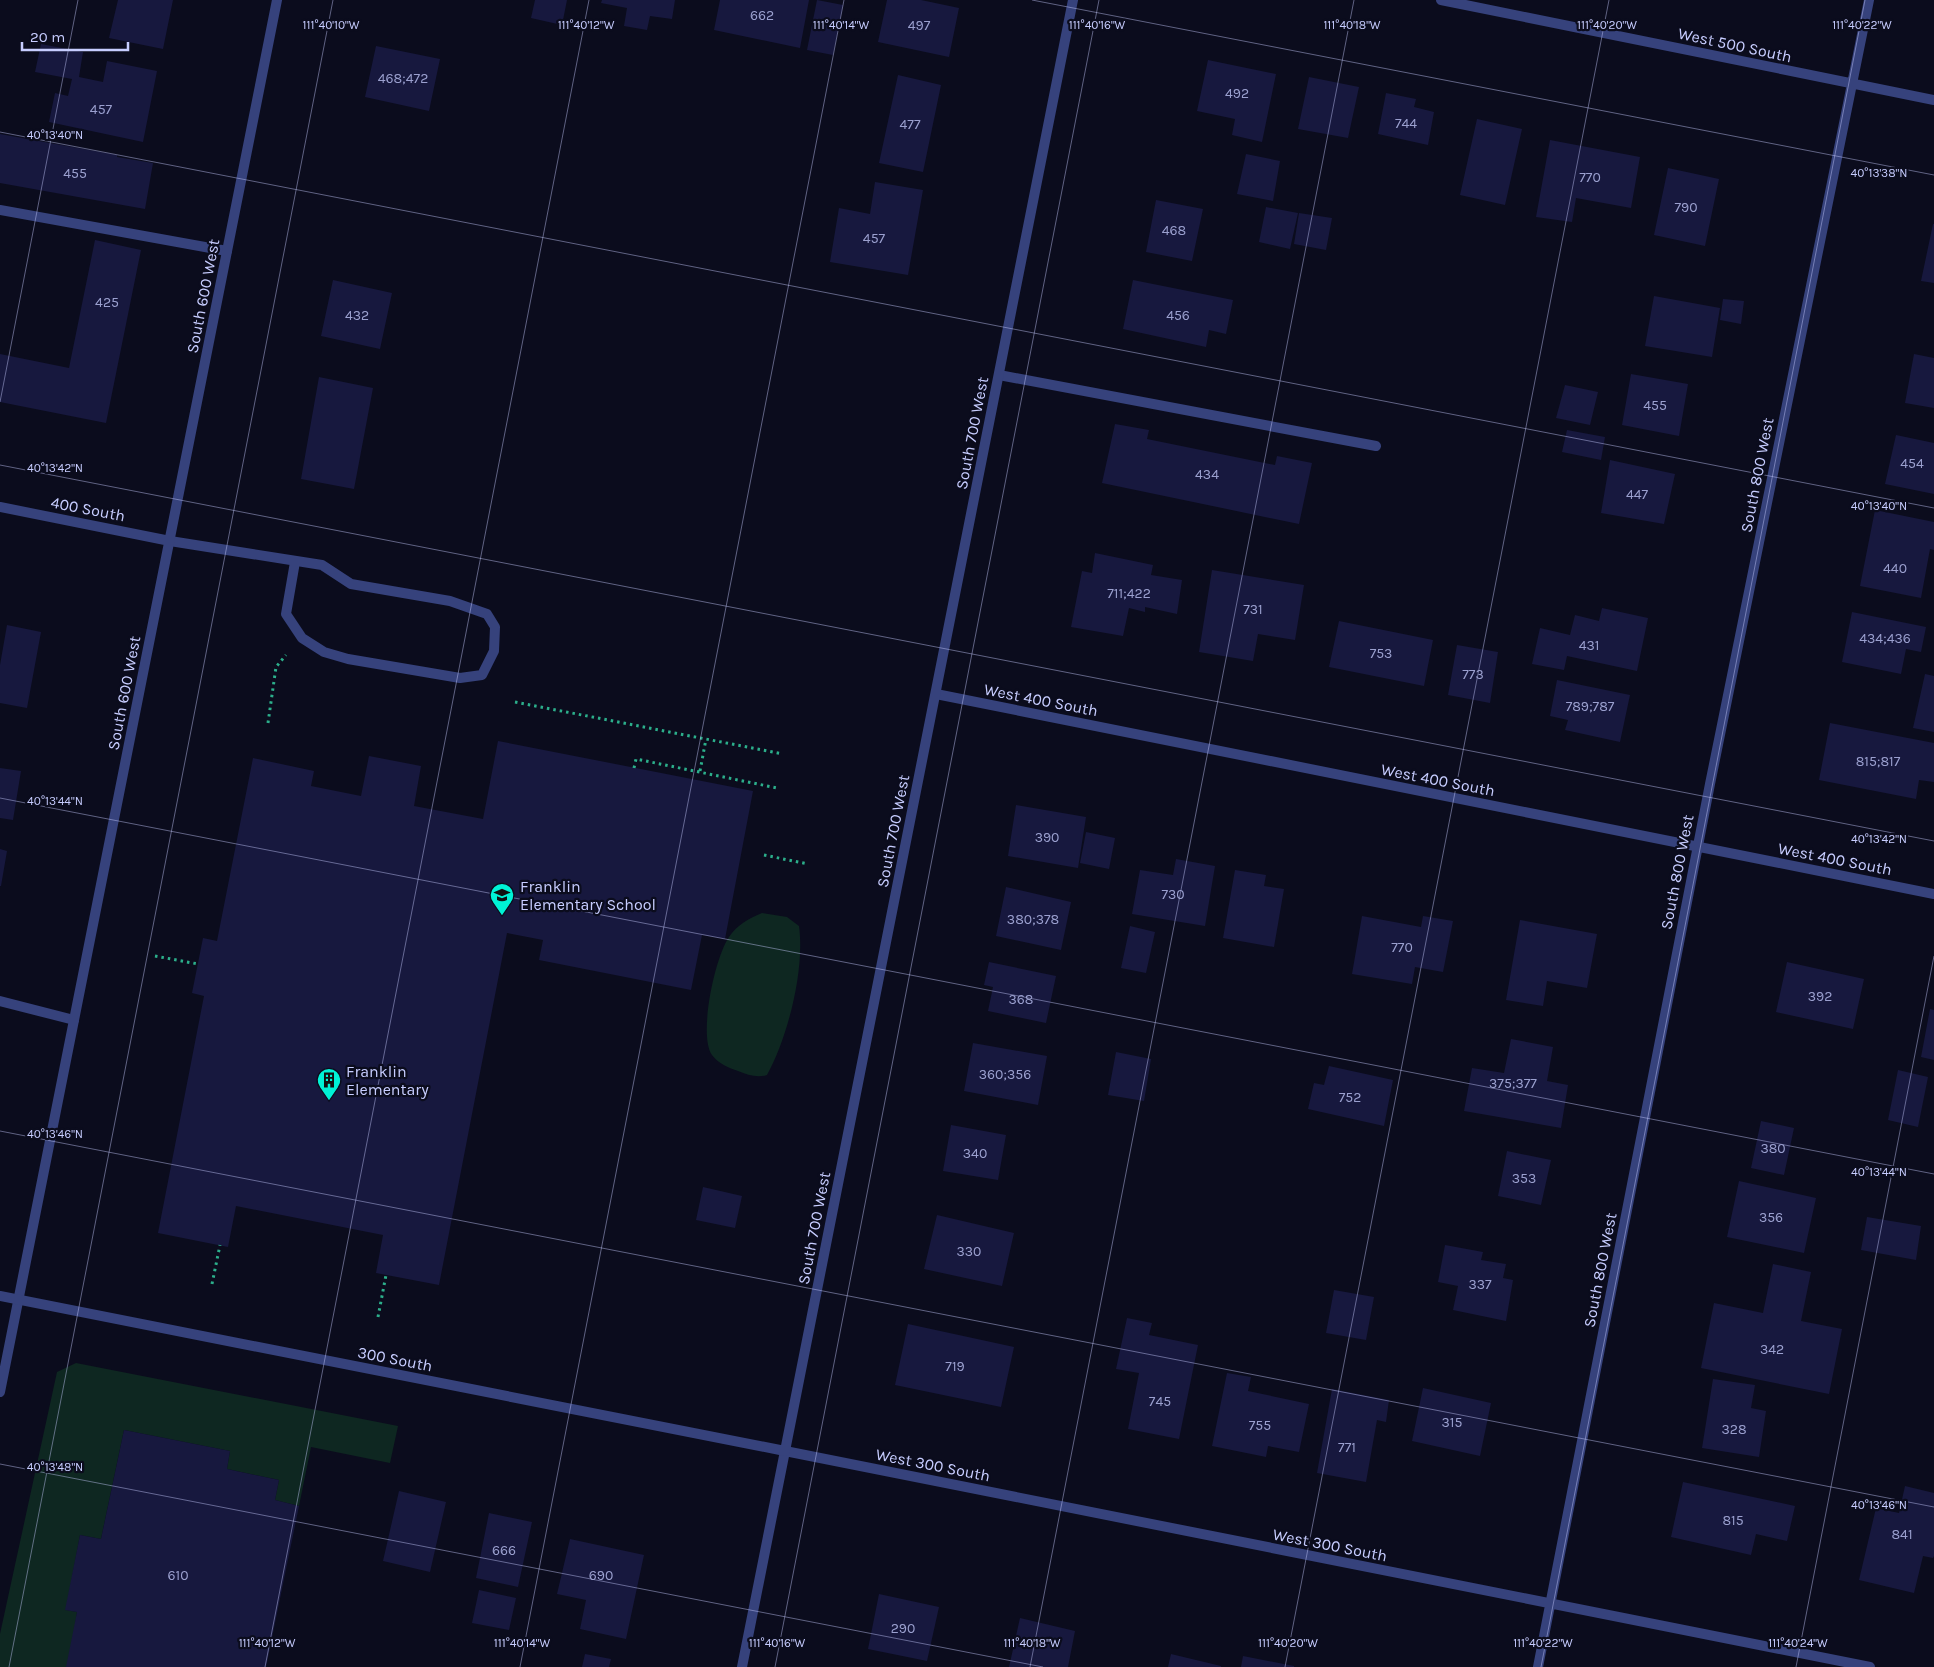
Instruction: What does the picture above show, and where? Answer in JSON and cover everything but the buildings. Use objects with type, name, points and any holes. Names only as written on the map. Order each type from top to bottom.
[{"type":"street","name":"South 600 West","points":[[0,1392],[277,0]]},
{"type":"street","name":"South 700 West","points":[[742,1667],[1073,0]]},
{"type":"street","name":"West 500 South","points":[[1442,0],[1934,100]]},
{"type":"street","name":"South 800 West","points":[[1538,1667],[1697,847],[1869,0]]},
{"type":"street","points":[[0,210],[227,251]]},
{"type":"street","points":[[998,375],[1376,446]]},
{"type":"street","name":"400 South","points":[[0,507],[170,541],[322,566],[352,584],[450,601],[487,614],[495,627],[494,651],[482,675],[460,678],[348,659],[324,652],[302,638]]},
{"type":"street","points":[[295,562],[286,614],[302,638]]},
{"type":"street","name":"West 400 South","points":[[936,694],[1934,894]]},
{"type":"street","points":[[0,1001],[74,1020]]},
{"type":"street","name":"300 South","points":[[0,1296],[785,1451]]},
{"type":"street","name":"West 300 South","points":[[785,1451],[1870,1667]]},
{"type":"path","points":[[268,723],[276,667],[302,638]]},
{"type":"path","points":[[516,702],[783,754]]},
{"type":"path","points":[[700,771],[706,739]]},
{"type":"path","points":[[634,768],[636,758],[777,788]]},
{"type":"path","points":[[764,855],[808,864]]},
{"type":"path","points":[[155,956],[198,964]]},
{"type":"path","points":[[212,1284],[220,1245]]},
{"type":"path","points":[[378,1317],[386,1275]]},
{"type":"green space","points":[[762,913],[787,917],[799,926],[799,962],[793,1002],[782,1042],[775,1059],[767,1075],[752,1076],[728,1067],[712,1055],[708,1045],[708,1014],[718,961],[729,937],[739,926]]},
{"type":"green space","points":[[76,1363],[398,1426],[390,1463],[311,1447],[299,1506],[275,1500],[279,1480],[227,1469],[230,1451],[124,1430],[101,1539],[80,1535],[66,1610],[77,1612],[69,1667],[0,1667],[0,1634],[57,1372]]},
{"type":"place","name":"Franklin Elementary School","points":[[502,916]]},
{"type":"place","name":"Franklin Elementary","points":[[329,1101]]}]
